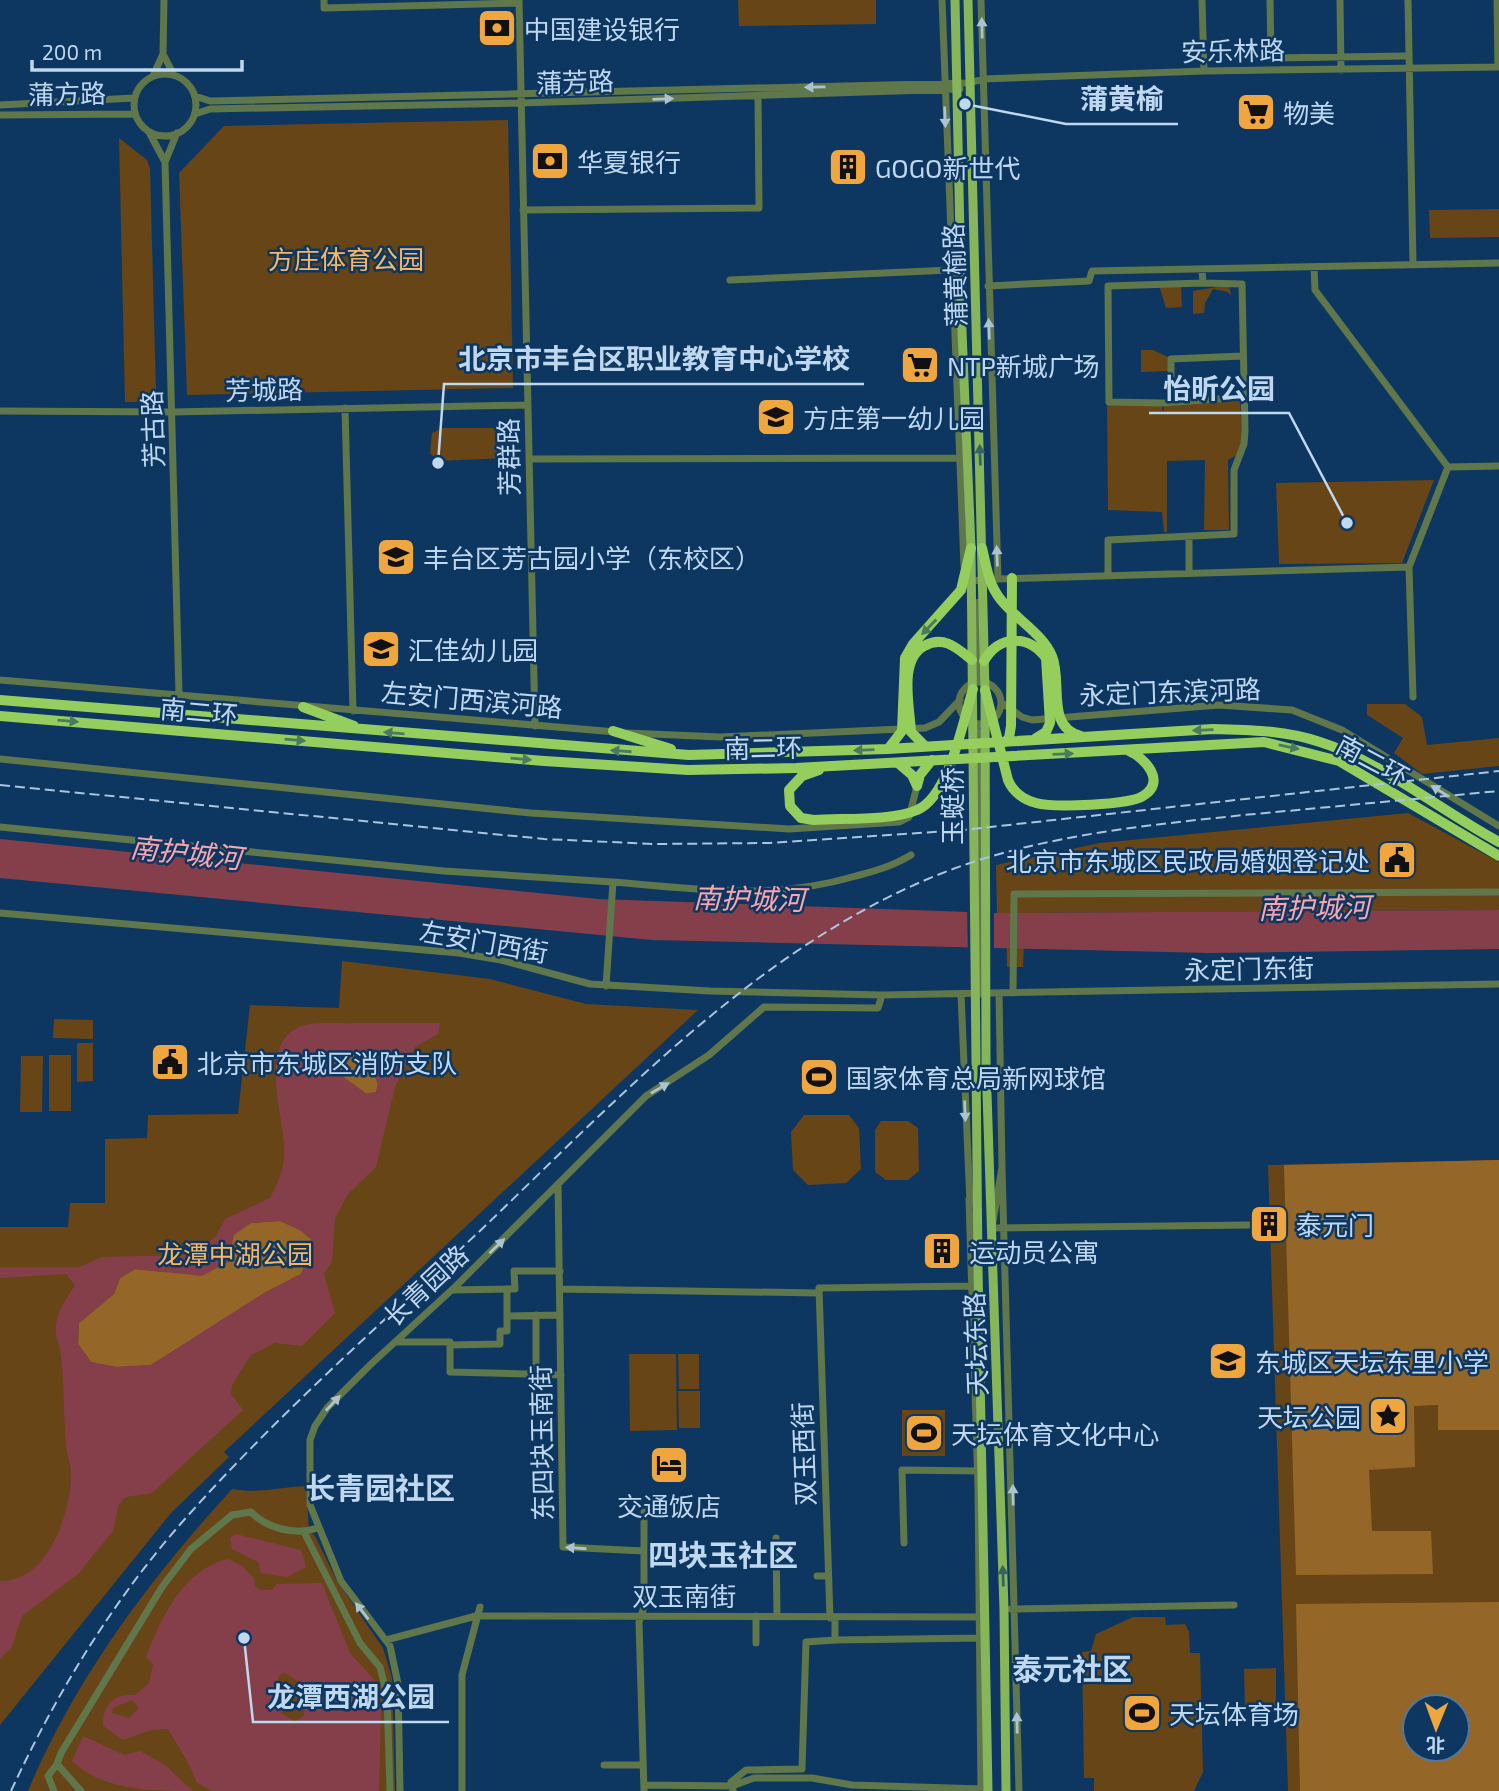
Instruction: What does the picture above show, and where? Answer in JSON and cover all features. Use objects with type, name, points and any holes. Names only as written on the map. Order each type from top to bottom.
[{"type":"highway","points":[[977,548],[996,592],[1051,654],[1056,671],[1055,723],[1040,737],[1024,741],[1014,738],[1011,726]]},
{"type":"highway","points":[[888,749],[900,736],[905,658],[913,644],[961,590],[977,548]]},
{"type":"highway","points":[[1000,742],[1009,738],[1011,726],[1012,578]]},
{"type":"highway","points":[[985,660],[992,648],[1007,641],[1022,641],[1039,649],[1048,670],[1055,723]]},
{"type":"highway","points":[[926,747],[914,737],[908,677],[914,655],[929,643],[942,642],[950,643],[972,660]]},
{"type":"highway","points":[[983,683],[1008,780],[1022,797],[1044,804],[1141,798],[1151,788],[1152,774],[1140,757],[1125,750]]},
{"type":"highway","points":[[829,766],[802,776],[789,790],[793,811],[802,818],[814,820],[907,813],[928,804],[943,783],[972,687]]},
{"type":"highway","name":"南二环","points":[[0,700],[689,755],[888,749],[1213,729],[1265,730],[1296,735],[1343,751],[1499,842]]},
{"type":"highway","points":[[303,707],[368,731]]},
{"type":"highway","name":"南二环","points":[[0,716],[662,768],[829,766],[1264,742],[1318,755],[1351,767],[1499,856]]},
{"type":"highway","points":[[1055,723],[1088,738]]},
{"type":"highway","points":[[613,731],[689,755]]},
{"type":"highway","points":[[917,786],[920,775],[932,760]]},
{"type":"highway","points":[[898,762],[912,775],[917,786]]},
{"type":"highway","points":[[1469,824],[1499,835]]},
{"type":"main road","name":"蒲黄榆路","points":[[955,0],[962,331],[977,548]]},
{"type":"main road","name":"蒲黄榆路","points":[[968,0],[977,548]]},
{"type":"main road","points":[[952,307],[962,331]]},
{"type":"main road","name":"玉蜓桥","points":[[975,1064],[972,660],[977,548]]},
{"type":"main road","name":"玉蜓桥","points":[[977,548],[985,660],[986,1063]]},
{"type":"main road","name":"天坛东路","points":[[986,1063],[1004,1609],[1006,1791]]},
{"type":"main road","name":"天坛东路","points":[[975,1064],[978,1240],[975,1286],[981,1471],[984,1790]]},
{"type":"street","points":[[164,0],[163,54],[153,76],[139,86],[134,98],[135,114],[149,132],[165,162]]},
{"type":"street","points":[[324,0],[324,8],[519,1],[521,94]]},
{"type":"street","points":[[942,0],[950,270],[964,581],[1409,568]]},
{"type":"street","points":[[981,0],[998,579]]},
{"type":"street","points":[[1202,0],[1204,71]]},
{"type":"street","points":[[1270,0],[1271,58],[1405,56]]},
{"type":"street","points":[[1340,0],[1341,70]]},
{"type":"street","points":[[1408,0],[1413,265]]},
{"type":"street","points":[[1497,0],[1499,67]]},
{"type":"street","points":[[149,132],[165,136],[177,133],[189,125],[195,114],[195,96],[187,83],[174,75],[163,54]]},
{"type":"street","name":"安乐林路","points":[[956,87],[984,79],[1204,71],[1499,67]]},
{"type":"street","points":[[153,76],[174,75]]},
{"type":"street","name":"蒲芳路","points":[[195,114],[210,109],[758,97],[956,87]]},
{"type":"street","name":"蒲芳路","points":[[195,96],[210,101],[944,88]]},
{"type":"street","name":"芳群路","points":[[521,94],[535,726]]},
{"type":"street","points":[[523,210],[759,208],[758,97]]},
{"type":"street","name":"蒲方路","points":[[0,105],[134,98]]},
{"type":"street","name":"蒲方路","points":[[0,115],[135,114]]},
{"type":"street","points":[[165,162],[177,133]]},
{"type":"street","name":"芳古路","points":[[165,162],[179,695]]},
{"type":"street","points":[[988,286],[1089,281],[1092,271],[1499,263]]},
{"type":"street","points":[[1314,267],[1314,290],[1448,467]]},
{"type":"street","points":[[1202,269],[1203,283]]},
{"type":"street","points":[[730,280],[950,270]]},
{"type":"street","points":[[1108,576],[1108,540],[1234,534],[1234,470],[1244,444],[1244,397],[1242,284],[1108,286],[1109,402],[1171,402],[1244,397]]},
{"type":"street","points":[[1171,402],[1171,359],[1243,356]]},
{"type":"street","name":"芳城路","points":[[0,411],[173,412],[528,405]]},
{"type":"street","points":[[345,408],[353,711]]},
{"type":"street","points":[[529,459],[960,458]]},
{"type":"street","points":[[1448,467],[1499,466]]},
{"type":"street","points":[[1413,697],[1409,568],[1448,467]]},
{"type":"street","points":[[1189,537],[1189,573]]},
{"type":"street","points":[[979,580],[983,683]]},
{"type":"street","name":"左安门西滨河路","points":[[0,680],[535,726],[720,737],[925,728],[939,722],[960,700]]},
{"type":"street","points":[[978,731],[996,717],[1001,702],[996,690],[983,683],[966,688],[960,700],[961,711],[978,731],[980,994]]},
{"type":"street","name":"永定门东滨河路","points":[[1001,702],[1022,717],[1042,719],[1219,705],[1292,710],[1331,724],[1499,826]]},
{"type":"street","points":[[973,723],[985,723]]},
{"type":"street","points":[[0,759],[531,813],[789,829],[899,822],[909,817],[917,786]]},
{"type":"street","points":[[0,827],[430,870],[749,893],[780,892],[853,877],[886,868],[911,855]]},
{"type":"street","points":[[606,986],[613,883]]},
{"type":"street","points":[[1013,993],[1016,967],[1014,894],[1499,892]]},
{"type":"street","name":"左安门西街","points":[[0,913],[459,953],[501,960],[606,986],[882,995],[980,994]]},
{"type":"street","name":"永定门东街","points":[[980,994],[1499,985]]},
{"type":"street","points":[[999,993],[1019,1791]]},
{"type":"street","points":[[560,1289],[819,1290],[975,1286],[968,1199],[961,994]]},
{"type":"street","name":"长青园路","points":[[400,1791],[398,1684],[386,1640],[341,1581],[317,1528],[310,1505],[310,1440],[315,1426],[327,1409],[452,1290],[646,1096],[709,1055],[764,1007],[878,1008],[882,995]]},
{"type":"street","points":[[962,1023],[1000,1022]]},
{"type":"street","points":[[1002,1167],[992,1228],[1249,1225]]},
{"type":"street","name":"东四块玉南街","points":[[558,1184],[564,1547],[644,1551]]},
{"type":"street","points":[[968,1199],[978,1240]]},
{"type":"street","points":[[452,1290],[515,1289],[514,1271],[560,1271]]},
{"type":"street","points":[[395,1342],[500,1344],[500,1331],[507,1331],[507,1289]]},
{"type":"street","name":"双玉西街","points":[[819,1290],[828,1576],[835,1640]]},
{"type":"street","points":[[536,1315],[536,1375]]},
{"type":"street","points":[[507,1316],[560,1315]]},
{"type":"street","points":[[450,1345],[450,1372],[561,1375]]},
{"type":"street","points":[[904,1543],[902,1470],[981,1471]]},
{"type":"street","points":[[54,1791],[48,1776],[77,1724],[100,1691],[132,1630],[191,1549],[232,1515],[239,1513],[251,1512],[259,1521],[269,1525],[304,1532],[317,1528]]},
{"type":"street","points":[[644,1512],[644,1607],[639,1615],[644,1788],[732,1788],[754,1778],[812,1778],[852,1785],[984,1790]]},
{"type":"street","points":[[304,1532],[360,1643],[380,1667],[387,1695],[390,1791]]},
{"type":"street","points":[[776,1538],[777,1616]]},
{"type":"street","points":[[817,1576],[828,1576]]},
{"type":"street","points":[[1004,1609],[1234,1605]]},
{"type":"street","points":[[462,1791],[462,1675],[480,1607]]},
{"type":"street","name":"双玉南街","points":[[386,1640],[476,1616],[982,1617]]},
{"type":"street","points":[[756,1616],[756,1643]]},
{"type":"street","points":[[732,1788],[731,1782],[746,1770],[802,1769],[806,1642],[982,1638]]},
{"type":"street","points":[[57,1763],[81,1791]]},
{"type":"street","points":[[604,1765],[642,1765]]},
{"type":"green space","points":[[738,0],[876,0],[876,24],[739,26]]},
{"type":"green space","name":"方庄体育公园","points":[[508,120],[513,388],[187,395],[179,173],[224,126]]},
{"type":"green space","points":[[119,138],[147,160],[150,168],[156,392],[145,402],[125,402]]},
{"type":"green space","points":[[1499,209],[1499,237],[1430,238],[1429,210]]},
{"type":"green space","points":[[1159,285],[1181,287],[1182,307],[1166,308]]},
{"type":"green space","points":[[1229,285],[1231,296],[1228,292],[1213,289],[1205,303],[1204,313],[1193,314],[1193,291]]},
{"type":"green space","points":[[1141,350],[1153,350],[1168,357],[1168,371],[1141,372]]},
{"type":"green space","points":[[1240,398],[1242,443],[1237,455],[1228,460],[1229,530],[1204,530],[1205,460],[1167,461],[1167,532],[1164,532],[1162,512],[1108,510],[1107,405],[1162,403],[1163,416],[1164,406]]},
{"type":"green space","points":[[443,428],[501,428],[511,439],[511,450],[505,458],[438,461],[430,453],[432,433]]},
{"type":"green space","points":[[1434,480],[1402,563],[1279,564],[1276,483]]},
{"type":"green space","points":[[1367,704],[1405,704],[1422,717],[1427,745],[1499,738],[1499,766],[1422,774],[1394,753],[1403,738],[1367,715]]},
{"type":"green space","points":[[1408,813],[1499,862],[1499,910],[1025,913],[1023,967],[1007,967],[1006,913],[997,913],[996,865],[1100,843]]},
{"type":"green space","name":"龙潭中湖公园","points":[[342,961],[490,979],[586,1004],[698,1010],[224,1452],[229,1457],[171,1513],[0,1725],[0,1227],[68,1227],[70,1203],[105,1203],[105,1139],[147,1138],[148,1115],[238,1114],[250,1005],[339,1008]]},
{"type":"green space","points":[[54,1019],[93,1020],[93,1039],[53,1038]]},
{"type":"green space","points":[[77,1043],[93,1043],[93,1081],[77,1082]]},
{"type":"green space","points":[[365,1052],[378,1084],[376,1092],[366,1094],[342,1076],[337,1064],[342,1053]]},
{"type":"green space","points":[[49,1055],[71,1055],[71,1111],[49,1111]]},
{"type":"green space","points":[[21,1056],[43,1056],[42,1112],[20,1112]]},
{"type":"green space","points":[[804,1115],[849,1115],[859,1128],[861,1169],[846,1183],[808,1185],[793,1170],[791,1132]]},
{"type":"green space","points":[[881,1121],[908,1121],[918,1128],[919,1171],[908,1180],[886,1180],[875,1172],[875,1130]]},
{"type":"green space","name":"天坛公园","points":[[1499,1160],[1499,1791],[1288,1791],[1268,1165]]},
{"type":"green space","points":[[1499,1160],[1499,1430],[1438,1430],[1438,1405],[1414,1406],[1415,1467],[1369,1470],[1372,1531],[1431,1531],[1433,1574],[1296,1575],[1284,1165]]},
{"type":"green space","points":[[280,1221],[300,1230],[311,1239],[310,1252],[301,1274],[266,1292],[151,1365],[116,1367],[91,1362],[78,1344],[79,1323],[114,1294],[120,1278],[135,1269],[163,1272],[251,1223]]},
{"type":"green space","points":[[629,1354],[676,1354],[677,1430],[630,1431]]},
{"type":"green space","points":[[678,1354],[699,1354],[699,1389],[679,1389]]},
{"type":"green space","points":[[678,1391],[700,1391],[700,1428],[679,1428]]},
{"type":"green space","name":"天坛体育文化中心","points":[[902,1410],[945,1410],[945,1456],[902,1456]]},
{"type":"green space","points":[[306,1486],[309,1531],[315,1536],[337,1581],[383,1648],[392,1678],[395,1791],[28,1791],[47,1749],[92,1669],[144,1594],[201,1523],[232,1489],[259,1491]]},
{"type":"green space","points":[[1499,1602],[1499,1791],[1300,1791],[1296,1604]]},
{"type":"green space","name":"天坛体育场","points":[[1133,1617],[1165,1617],[1166,1625],[1185,1624],[1189,1632],[1190,1653],[1200,1653],[1203,1772],[1194,1791],[1094,1791],[1094,1778],[1084,1778],[1082,1652],[1091,1651],[1096,1634]]},
{"type":"green space","points":[[1276,1668],[1276,1708],[1245,1708],[1244,1669]]},
{"type":"shaded area","points":[[0,839],[598,899],[997,913],[1499,910],[1499,949],[1209,953],[652,940],[0,878]]},
{"type":"shaded area","points":[[318,1023],[440,1023],[438,1034],[415,1047],[395,1087],[376,1167],[347,1195],[335,1219],[332,1261],[324,1274],[335,1313],[302,1346],[275,1343],[251,1355],[232,1385],[231,1394],[243,1410],[152,1493],[126,1497],[119,1504],[113,1531],[78,1574],[22,1616],[12,1647],[0,1659],[0,1581],[16,1579],[30,1571],[42,1559],[60,1528],[70,1493],[71,1473],[66,1445],[63,1373],[56,1327],[61,1308],[75,1285],[66,1274],[0,1278],[0,1267],[80,1267],[102,1257],[185,1255],[200,1249],[216,1236],[225,1219],[270,1198],[279,1179],[284,1144],[276,1069],[279,1051],[286,1037],[299,1027]],"holes":[[[365,1052],[378,1084],[376,1092],[367,1094],[342,1076],[337,1064],[343,1053]],[[281,1221],[311,1239],[310,1252],[301,1274],[266,1292],[151,1365],[116,1367],[91,1362],[78,1344],[79,1323],[114,1294],[120,1278],[135,1269],[202,1276],[228,1262],[234,1235],[251,1223]]]},
{"type":"shaded area","points":[[236,1534],[301,1550],[306,1567],[287,1577],[261,1573],[258,1562],[232,1549],[230,1538]]},
{"type":"shaded area","points":[[228,1559],[242,1566],[254,1578],[255,1586],[260,1590],[272,1590],[277,1584],[322,1583],[350,1653],[376,1682],[381,1710],[379,1791],[212,1791],[196,1782],[168,1729],[151,1730],[123,1740],[103,1726],[107,1706],[115,1698],[135,1695],[149,1683],[153,1664],[146,1657],[159,1626],[187,1584],[212,1564]],"holes":[[[285,1673],[306,1687],[304,1715],[296,1722],[281,1713],[286,1696],[278,1684],[279,1675]],[[132,1700],[139,1708],[129,1718],[112,1713],[113,1708]]]},
{"type":"shaded area","points":[[83,1736],[124,1755],[140,1751],[165,1765],[193,1791],[129,1787],[113,1784],[85,1771],[72,1761]]},
{"type":"pier","points":[[967,908],[994,909],[994,953],[968,953]]},
{"type":"railway","points":[[0,785],[544,839],[654,844],[770,843],[963,830],[1499,771]]},
{"type":"railway","points":[[11,1791],[47,1719],[110,1615],[158,1551],[219,1481],[330,1371],[648,1071],[706,1020],[766,973],[828,931],[894,894],[964,865],[998,854],[1068,838],[1208,819],[1499,791]]},
{"type":"place","name":"中国建设银行","points":[[497,28]]},
{"type":"place","name":"蒲黄榆","points":[[965,104]]},
{"type":"place","name":"物美","points":[[1256,112]]},
{"type":"place","name":"华夏银行","points":[[550,161]]},
{"type":"place","name":"GOGO新世代","points":[[848,167]]},
{"type":"place","name":"NTP新城广场","points":[[920,365]]},
{"type":"place","name":"方庄第一幼儿园","points":[[776,417]]},
{"type":"place","name":"北京市丰台区职业教育中心学校","points":[[438,463]]},
{"type":"place","name":"怡昕公园","points":[[1347,523]]},
{"type":"place","name":"丰台区芳古园小学（东校区）","points":[[396,557]]},
{"type":"place","name":"汇佳幼儿园","points":[[381,649]]},
{"type":"place","name":"北京市东城区民政局婚姻登记处","points":[[1397,860]]},
{"type":"place","name":"北京市东城区消防支队","points":[[170,1062]]},
{"type":"place","name":"国家体育总局新网球馆","points":[[819,1077]]},
{"type":"place","name":"泰元门","points":[[1269,1224]]},
{"type":"place","name":"运动员公寓","points":[[942,1251]]},
{"type":"place","name":"东城区天坛东里小学","points":[[1228,1361]]},
{"type":"place","name":"天坛公园","points":[[1388,1416]]},
{"type":"place","name":"天坛体育文化中心","points":[[924,1433]]},
{"type":"place","name":"交通饭店","points":[[669,1465]]},
{"type":"place","name":"龙潭西湖公园","points":[[244,1638]]},
{"type":"place","name":"天坛体育场","points":[[1142,1713]]},
{"type":"district","name":"长青园社区","points":[[380,1487]]},
{"type":"district","name":"四块玉社区","points":[[723,1554]]},
{"type":"district","name":"泰元社区","points":[[1072,1668]]},
{"type":"water label","name":"南护城河","points":[[186,852]]},
{"type":"water label","name":"南护城河","points":[[749,898]]},
{"type":"water label","name":"南护城河","points":[[1314,907]]}]
